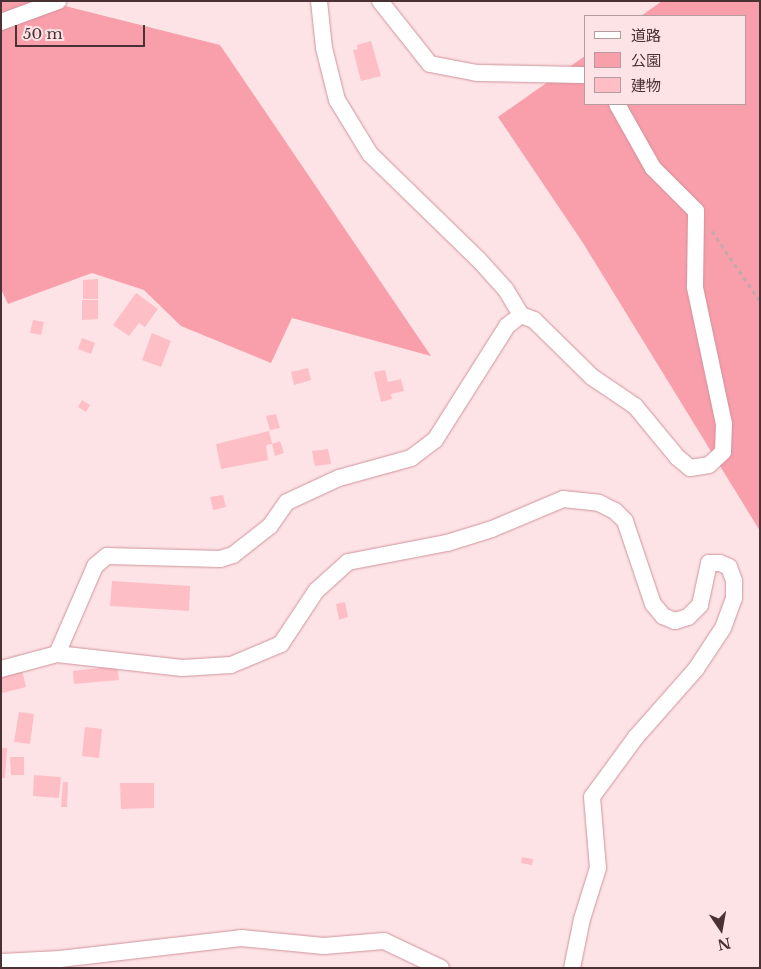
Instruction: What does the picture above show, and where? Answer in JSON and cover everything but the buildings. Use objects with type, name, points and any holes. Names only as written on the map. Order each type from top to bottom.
[{"type":"street","points":[[1,22],[58,1]]},
{"type":"street","points":[[319,1],[324,48],[337,100],[370,154],[479,260],[506,290],[521,315],[534,320],[592,377],[635,406],[677,458],[690,468],[709,465],[723,452],[724,424],[694,287],[696,211],[653,168],[618,105]]},
{"type":"street","points":[[380,1],[430,64],[477,73],[584,75]]},
{"type":"street","points":[[56,654],[95,566],[107,556],[220,559],[233,555],[270,526],[287,502],[340,478],[411,458],[436,440],[507,326],[521,315]]},
{"type":"street","points":[[1,669],[56,654],[182,668],[231,665],[281,644],[316,591],[348,562],[447,543],[492,529],[563,499],[599,503],[615,510],[625,521],[653,604],[675,621],[688,617],[700,606],[709,563],[720,563],[729,567],[734,581],[734,598],[723,628],[696,669],[636,737],[592,797],[598,868],[582,919],[572,968]]},
{"type":"street","points":[[1,962],[60,959],[242,938],[324,946],[384,941],[441,968]]},
{"type":"path","points":[[696,211],[760,301]]},
{"type":"green space","points":[[1,1],[45,1],[220,45],[431,356],[292,318],[271,363],[181,326],[144,290],[92,273],[8,304],[1,289]]},
{"type":"green space","points":[[662,1],[760,1],[760,531],[583,243],[498,117],[584,57],[584,105],[746,105],[746,15],[642,15]]}]
